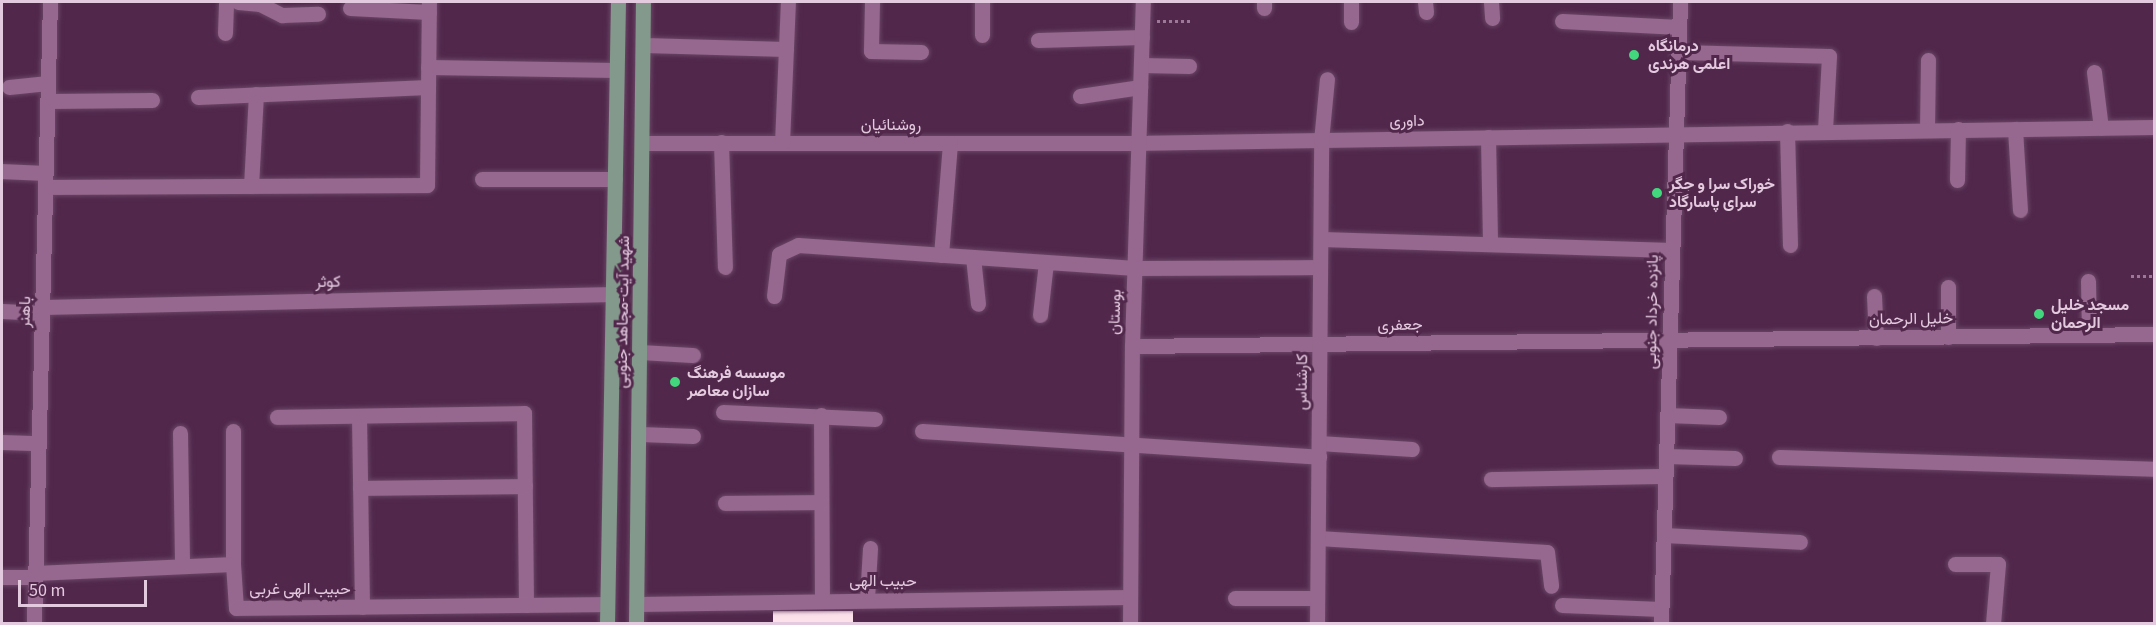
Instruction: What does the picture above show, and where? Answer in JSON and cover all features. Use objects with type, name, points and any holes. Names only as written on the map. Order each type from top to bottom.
[{"type":"main road","name":"شهید آیت-مجاهد جنوبی","points":[[607,624],[618,2]]},
{"type":"main road","name":"شهید آیت-مجاهد جنوبی","points":[[636,624],[644,143],[643,2]]},
{"type":"street","name":"باهنر","points":[[34,624],[50,2]]},
{"type":"street","points":[[225,33],[226,2]]},
{"type":"street","points":[[238,2],[260,3],[282,15],[318,14]]},
{"type":"street","points":[[782,143],[788,2]]},
{"type":"street","points":[[873,2],[871,51],[921,52]]},
{"type":"street","points":[[982,2],[982,35]]},
{"type":"street","name":"بوستان","points":[[1130,624],[1132,346],[1143,2]]},
{"type":"street","points":[[1351,2],[1351,22]]},
{"type":"street","points":[[1491,2],[1492,18]]},
{"type":"street","name":"پانزده خرداد جنوبی","points":[[1661,616],[1680,2]]},
{"type":"street","points":[[2,171],[45,180],[251,186],[427,185],[429,7],[350,8]]},
{"type":"street","points":[[1562,21],[1679,27]]},
{"type":"street","points":[[1038,40],[1142,37]]},
{"type":"street","points":[[644,45],[786,49]]},
{"type":"street","points":[[1679,51],[1829,56],[1826,131]]},
{"type":"street","points":[[1927,130],[1928,60]]},
{"type":"street","points":[[1141,65],[1190,66]]},
{"type":"street","points":[[428,67],[616,70]]},
{"type":"street","points":[[2094,72],[2101,128]]},
{"type":"street","name":"کارشناس","points":[[1317,624],[1321,141],[1327,79]]},
{"type":"street","points":[[9,87],[48,83]]},
{"type":"street","points":[[198,96],[428,87]]},
{"type":"street","points":[[1080,96],[1140,87]]},
{"type":"street","points":[[251,186],[256,94]]},
{"type":"street","points":[[48,101],[152,100]]},
{"type":"street","name":"داوری","points":[[1138,143],[1677,132],[2154,127]]},
{"type":"street","points":[[1957,180],[1958,129]]},
{"type":"street","points":[[2015,129],[2020,210]]},
{"type":"street","points":[[1787,131],[1790,244]]},
{"type":"street","points":[[1488,137],[1490,244]]},
{"type":"street","points":[[721,142],[725,267]]},
{"type":"street","name":"روشنائیان","points":[[644,143],[1138,143]]},
{"type":"street","points":[[941,255],[950,143]]},
{"type":"street","points":[[482,179],[615,179]]},
{"type":"street","points":[[1321,239],[1672,250]]},
{"type":"street","points":[[774,296],[779,254],[798,245],[1135,268],[1320,267]]},
{"type":"street","points":[[974,257],[978,304]]},
{"type":"street","points":[[1040,315],[1046,262]]},
{"type":"street","points":[[2088,281],[2089,335]]},
{"type":"street","points":[[1948,287],[1948,337]]},
{"type":"street","name":"کوثر","points":[[2,311],[614,294]]},
{"type":"street","points":[[1874,296],[1876,338]]},
{"type":"street","name":"خلیل الرحمان","points":[[1668,340],[2154,334]]},
{"type":"street","name":"جعفری","points":[[1132,346],[1668,340]]},
{"type":"street","points":[[639,351],[693,355]]},
{"type":"street","points":[[723,412],[875,419]]},
{"type":"street","points":[[277,417],[524,413],[526,605]]},
{"type":"street","points":[[1667,414],[1719,417]]},
{"type":"street","points":[[821,415],[822,600]]},
{"type":"street","points":[[359,416],[362,607]]},
{"type":"street","points":[[233,431],[233,564]]},
{"type":"street","points":[[922,431],[1131,447],[1412,449]]},
{"type":"street","points":[[180,433],[182,565]]},
{"type":"street","points":[[640,434],[693,436]]},
{"type":"street","points":[[2,442],[39,443]]},
{"type":"street","points":[[1666,456],[1735,458]]},
{"type":"street","points":[[1779,458],[2154,469]]},
{"type":"street","points":[[1491,479],[1665,476]]},
{"type":"street","points":[[360,488],[525,486]]},
{"type":"street","points":[[725,503],[821,502]]},
{"type":"street","points":[[1664,535],[1800,542]]},
{"type":"street","points":[[1318,538],[1547,552],[1551,586]]},
{"type":"street","points":[[867,599],[870,548]]},
{"type":"street","name":"حبیب الهی غربی","points":[[2,577],[182,565],[233,564],[236,608],[607,604]]},
{"type":"street","points":[[1955,564],[1998,564],[1993,624]]},
{"type":"street","name":"حبیب الهی","points":[[637,604],[1130,597]]},
{"type":"street","points":[[1234,598],[1317,598]]},
{"type":"street","points":[[1562,605],[1661,616]]},
{"type":"path","points":[[1142,21],[1191,21]]},
{"type":"path","points":[[2131,276],[2154,276]]},
{"type":"building","points":[[773,611],[853,611],[853,624],[773,624]]},
{"type":"place","name":"درمانگاه اعلمی هرندی","points":[[1634,55]]},
{"type":"place","name":"خوراک سرا و جگر سرای پاسارگاد","points":[[1657,193]]},
{"type":"place","name":"مسجد خلیل الرحمان","points":[[2039,314]]},
{"type":"place","name":"موسسه فرهنگ سازان معاصر","points":[[675,382]]}]
